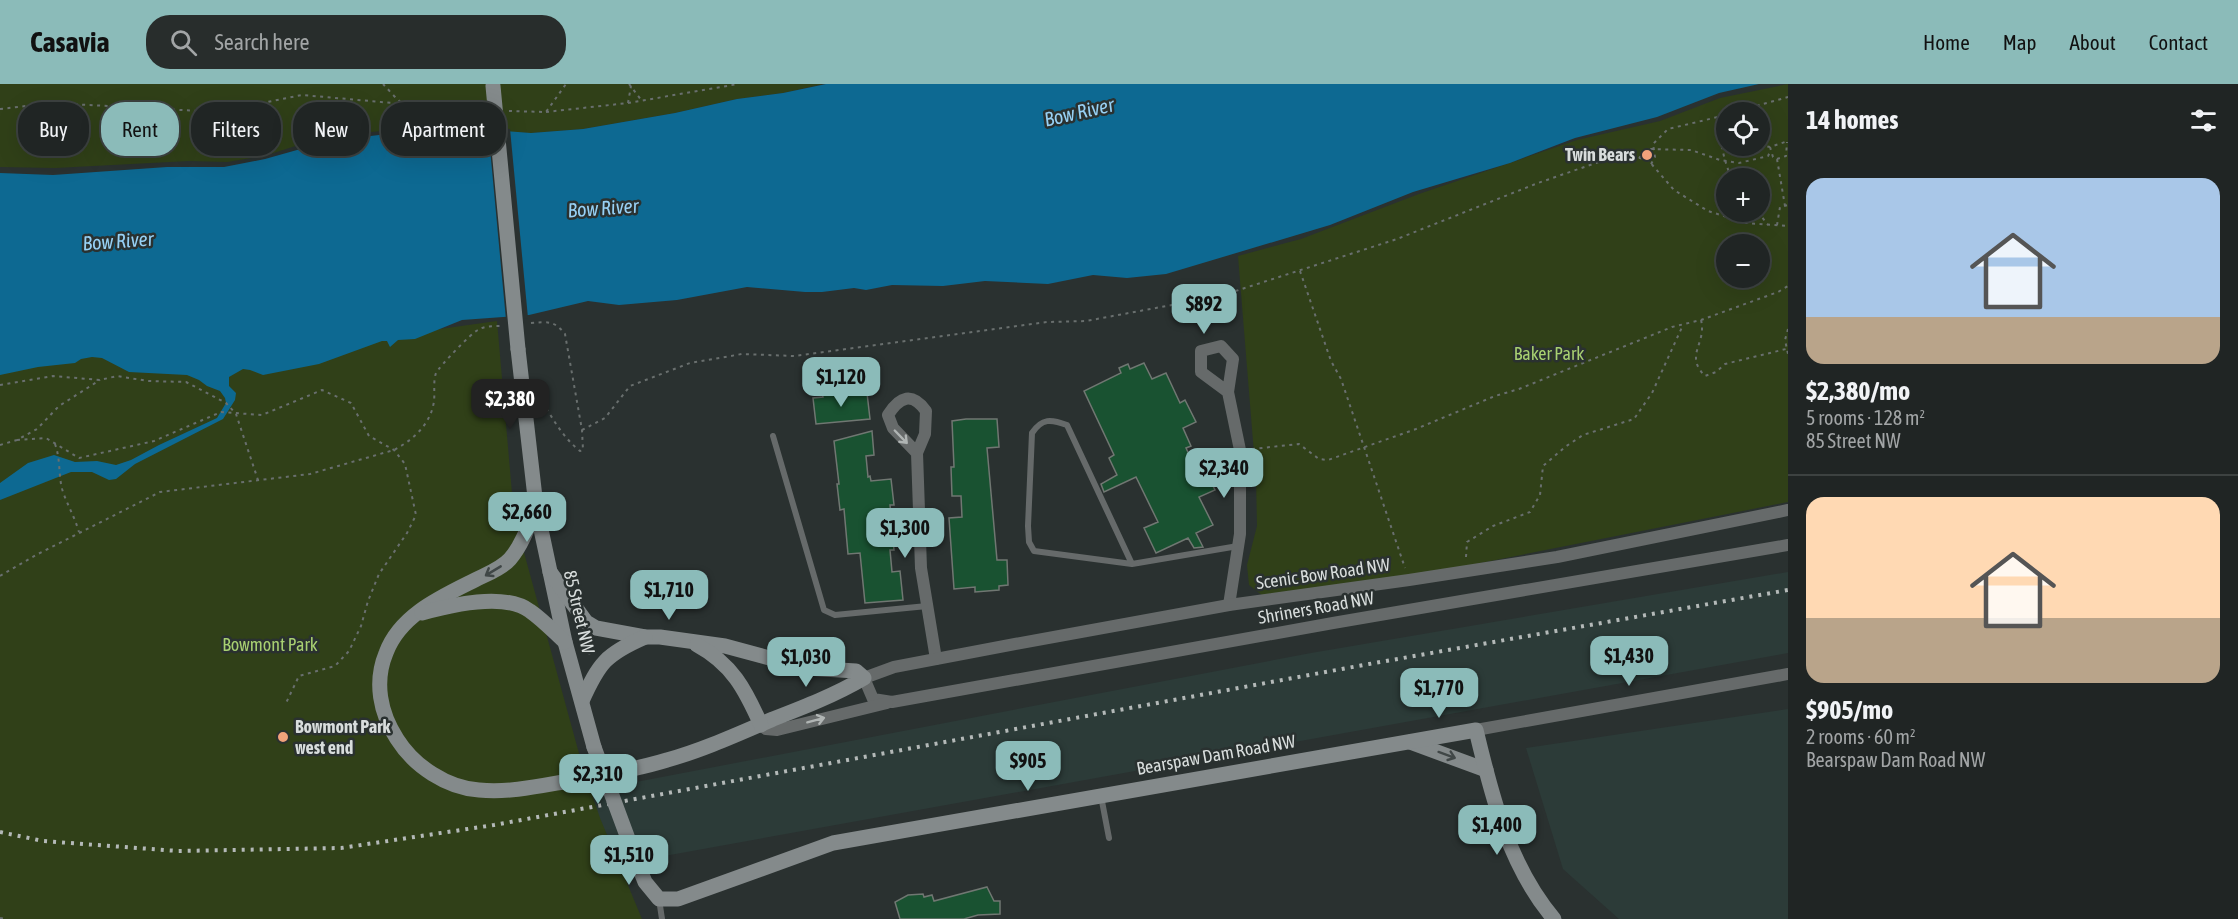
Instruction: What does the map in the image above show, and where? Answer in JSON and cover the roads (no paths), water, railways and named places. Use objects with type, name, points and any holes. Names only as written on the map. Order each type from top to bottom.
[{"type":"street","name":"85 Street NW","points":[[493,85],[518,350],[536,506],[565,642],[594,747],[645,882],[659,899]]},
{"type":"street","points":[[1228,392],[1240,450],[1240,534],[1229,605]]},
{"type":"street","points":[[917,453],[921,568],[936,659]]},
{"type":"street","points":[[536,506],[523,538],[509,559],[496,570],[434,600],[395,635],[385,654],[379,682],[382,705],[392,732],[413,759],[427,770],[459,787],[478,790],[507,790],[628,770],[668,760],[837,693],[864,678]]},
{"type":"street","name":"Scenic Bow Road NW","points":[[864,678],[894,667],[1229,605],[1557,557],[1788,510]]},
{"type":"street","name":"Shriners Road NW","points":[[761,724],[766,729],[777,730],[892,702],[1788,545]]},
{"type":"street","points":[[550,572],[586,622],[596,628],[614,633],[645,637],[660,636],[725,646],[806,668],[856,671],[864,678],[873,699],[892,702]]},
{"type":"street","points":[[416,614],[466,603],[506,602],[529,610],[565,642]]},
{"type":"street","points":[[582,701],[598,667],[625,646],[645,637]]},
{"type":"street","points":[[690,641],[713,654],[732,672],[746,691],[761,724]]},
{"type":"street","name":"Bearspaw Dam Road NW","points":[[659,899],[678,899],[695,894],[833,843],[1788,674]]},
{"type":"street","points":[[1476,730],[1502,825],[1518,864],[1543,906],[1554,919]]},
{"type":"street","points":[[1407,741],[1486,770]]},
{"type":"lane","points":[[1132,564],[1067,425],[1052,420],[1038,424],[1032,434],[1028,526],[1029,542],[1034,551],[1132,564],[1238,546]]},
{"type":"lane","points":[[773,436],[824,610],[835,615],[927,606]]},
{"type":"lane","points":[[1101,796],[1108,838]]},
{"type":"lane","name":"85 Street NW","points":[[659,899],[662,919]]},
{"type":"water","name":"Bow River","points":[[826,84],[1759,84],[1719,93],[1657,117],[1575,138],[1510,163],[1413,192],[1330,225],[1166,274],[1127,278],[1093,275],[1048,284],[985,281],[943,286],[892,285],[866,290],[854,288],[822,292],[747,287],[677,300],[619,305],[588,301],[529,315],[462,320],[415,339],[398,340],[390,347],[387,341],[382,341],[319,364],[263,375],[243,369],[229,377],[229,386],[236,393],[235,400],[223,419],[135,464],[116,479],[109,480],[92,472],[71,472],[0,500],[0,483],[28,463],[54,455],[75,462],[97,461],[116,465],[217,418],[226,403],[220,391],[187,375],[129,372],[102,358],[92,357],[75,363],[38,367],[0,375],[0,173],[53,175],[167,167],[224,167],[281,156],[293,151],[293,156],[369,156],[369,136],[379,135],[381,135],[381,156],[506,156],[506,131],[531,133],[583,129],[675,113],[737,99]]},
{"type":"railway","points":[[0,832],[43,841],[178,851],[341,848],[494,825],[1369,664],[1788,590]]},
{"type":"place","name":"Twin Bears","points":[[1647,155]]},
{"type":"place","name":"Bowmont Park west end","points":[[283,737]]},
{"type":"park label","name":"Baker Park","points":[[1549,354]]},
{"type":"park label","name":"Bowmont Park","points":[[270,645]]}]
